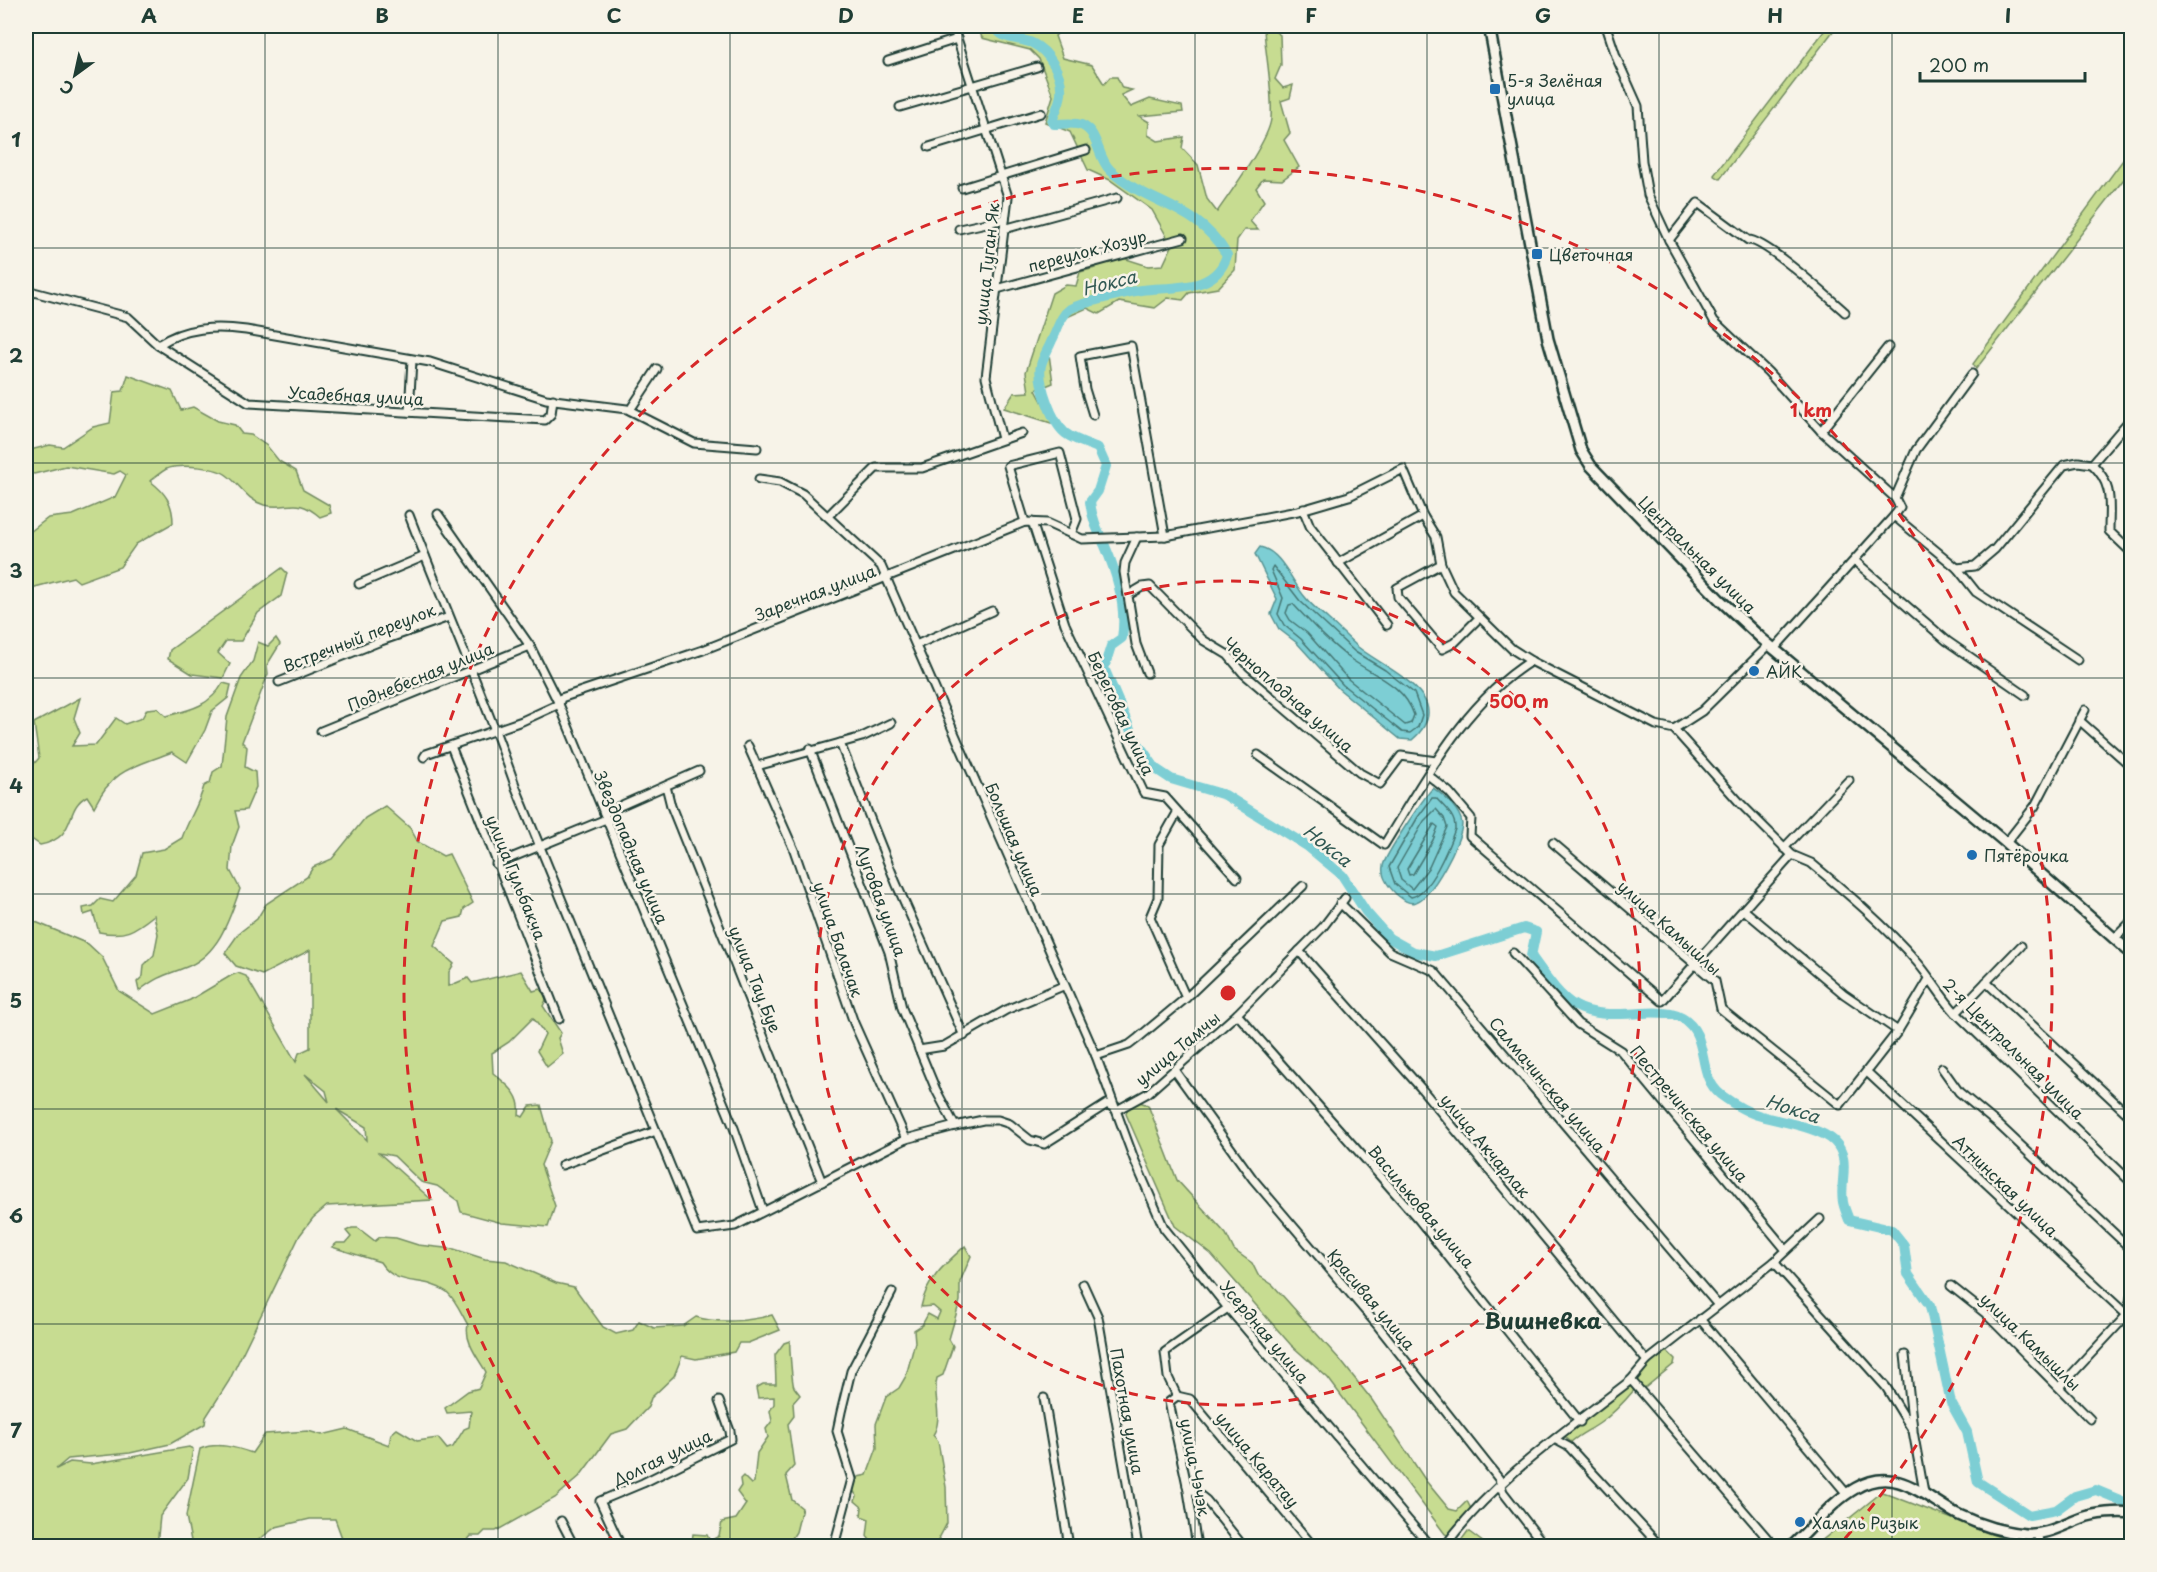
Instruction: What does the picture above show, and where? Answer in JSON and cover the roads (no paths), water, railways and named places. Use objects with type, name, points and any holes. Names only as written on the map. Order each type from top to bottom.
[{"type":"street","name":"улица Туган Як","points":[[953,26],[1008,197],[986,377],[1002,440]]},
{"type":"street","name":"Центральная улица","points":[[1489,26],[1548,339],[1581,450],[1602,478],[1720,600],[1772,647],[2006,843],[2132,954]]},
{"type":"street","points":[[1029,522],[1047,522],[1082,539],[1165,536],[1303,508],[1349,496],[1403,469],[1423,516],[1436,537],[1441,564],[1454,592],[1478,619],[1512,649],[1656,725],[1674,729],[1702,711],[1772,647],[1856,562],[1900,508],[1895,498],[1821,431],[1768,372],[1714,321],[1669,240],[1648,195],[1642,161],[1638,106],[1617,59],[1606,26]]},
{"type":"street","points":[[888,61],[957,39]]},
{"type":"street","points":[[900,107],[1037,67]]},
{"type":"street","points":[[929,147],[1041,113]]},
{"type":"street","points":[[962,188],[1086,150]]},
{"type":"street","points":[[1004,229],[1117,198]]},
{"type":"street","points":[[1669,240],[1698,203],[1748,240],[1755,239],[1770,250],[1845,312]]},
{"type":"street","points":[[959,229],[1005,219]]},
{"type":"street","name":"переулок Хозур","points":[[998,289],[1183,238]]},
{"type":"street","name":"Усадебная улица","points":[[26,290],[128,317],[158,345],[249,403],[545,420],[551,414],[553,399]]},
{"type":"street","points":[[158,345],[169,337],[196,329],[221,327],[412,360],[487,378],[553,399],[630,410],[694,442],[757,448]]},
{"type":"street","points":[[1093,415],[1085,390],[1080,356],[1131,345],[1165,536]]},
{"type":"street","points":[[1821,431],[1888,347]]},
{"type":"street","points":[[409,412],[412,360]]},
{"type":"street","points":[[630,410],[657,369]]},
{"type":"street","points":[[1895,498],[1916,450],[1972,374]]},
{"type":"street","points":[[2092,464],[2132,417]]},
{"type":"street","points":[[828,516],[876,468],[922,468],[1022,433]]},
{"type":"street","name":"Береговая улица","points":[[1071,534],[1077,519],[1060,453],[1008,466],[1065,624],[1144,793],[1165,797],[1237,878]]},
{"type":"street","points":[[1957,568],[1975,566],[1995,549],[2064,465],[2078,462],[2092,464],[2105,476],[2109,489],[2109,531],[2132,553]]},
{"type":"street","name":"Большая улица","points":[[759,479],[780,482],[803,494],[881,566],[888,578],[1063,986],[1096,1056],[1117,1110]]},
{"type":"street","points":[[1303,508],[1310,526],[1387,625]]},
{"type":"street","name":"Звездопадная улица","points":[[438,514],[530,646],[558,704],[734,1128],[763,1211]]},
{"type":"street","points":[[410,515],[470,671],[496,729],[539,844],[656,1131],[562,1166]]},
{"type":"street","points":[[1338,563],[1423,516]]},
{"type":"street","points":[[1894,516],[1957,568],[1976,592],[2078,660]]},
{"type":"street","name":"Заречная улица","points":[[424,757],[426,754],[558,704],[561,698],[703,650],[1029,522]]},
{"type":"street","points":[[1133,537],[1125,563],[1136,644],[1147,673]]},
{"type":"street","points":[[359,584],[425,556]]},
{"type":"street","points":[[1856,562],[1947,640],[2025,695]]},
{"type":"street","points":[[1441,564],[1397,588],[1398,597],[1442,649],[1454,644],[1478,619]]},
{"type":"street","name":"Черноплодная улица","points":[[1130,594],[1142,586],[1150,586],[1203,640],[1228,655],[1243,673],[1352,765],[1380,784],[1401,756],[1436,761]]},
{"type":"street","points":[[916,645],[992,611]]},
{"type":"street","name":"Встречный переулок","points":[[279,682],[381,641],[449,617]]},
{"type":"street","name":"Поднебесная улица","points":[[321,731],[530,646]]},
{"type":"street","points":[[1258,755],[1320,797],[1383,845],[1436,761],[1497,685],[1531,661]]},
{"type":"street","points":[[2006,843],[2035,806],[2085,711]]},
{"type":"street","points":[[2079,720],[2132,767]]},
{"type":"street","points":[[757,766],[810,749],[840,743],[891,723]]},
{"type":"street","name":"2-я Центральная улица","points":[[1674,729],[1741,804],[1792,855],[1811,863],[1916,961],[1940,996],[1956,1013],[2132,1183]]},
{"type":"street","name":"Луговая улица","points":[[840,743],[896,883],[964,1036]]},
{"type":"street","name":"улица Гульбакча","points":[[451,746],[558,1019]]},
{"type":"street","name":"улица Балачак","points":[[748,746],[794,850],[854,1023],[906,1139]]},
{"type":"street","name":"Луговая улица","points":[[810,749],[889,952],[902,1008],[955,1126]]},
{"type":"street","points":[[496,864],[699,771]]},
{"type":"street","points":[[1428,775],[1449,792],[1471,818],[1470,836],[1662,1001],[1792,855]]},
{"type":"street","points":[[1785,848],[1849,780]]},
{"type":"street","name":"улица Тау Буе","points":[[666,786],[671,806],[822,1182]]},
{"type":"street","points":[[1177,813],[1159,845],[1158,898],[1150,917],[1186,998]]},
{"type":"street","name":"улица Камышлы","points":[[1553,843],[1715,981],[1721,1009],[1840,1105],[1868,1073]]},
{"type":"street","points":[[1096,1056],[1130,1045],[1186,998],[1303,886]]},
{"type":"street","name":"улица Тамчы","points":[[656,1131],[697,1231],[720,1230],[735,1226],[906,1139],[955,1126],[983,1120],[998,1120],[1010,1124],[1030,1140],[1044,1144],[1107,1104],[1117,1110],[1148,1093],[1175,1071],[1237,1014],[1323,927],[1343,900]]},
{"type":"street","name":"Салмачинская улица","points":[[1343,900],[1390,952],[1434,971],[1717,1304]]},
{"type":"street","points":[[1744,910],[1844,994],[1898,1031]]},
{"type":"street","points":[[2115,938],[2132,921]]},
{"type":"street","points":[[1956,1013],[2021,946]]},
{"type":"street","name":"улица Акчарлак","points":[[1299,951],[1420,1087],[1647,1361]]},
{"type":"street","name":"Пестречинская улица","points":[[1513,953],[1578,1024],[1621,1051],[1786,1250]]},
{"type":"street","points":[[1868,1073],[1898,1031],[1929,979]]},
{"type":"street","name":"2-я Центральная улица","points":[[1986,982],[2132,1118]]},
{"type":"street","points":[[919,1050],[944,1046],[1006,1010],[1063,986]]},
{"type":"street","name":"Васильковая улица","points":[[1237,1014],[1419,1220],[1580,1422]]},
{"type":"street","points":[[1942,1068],[1959,1092],[2000,1126],[2132,1250]]},
{"type":"street","name":"Красивая улица","points":[[1175,1071],[1253,1179],[1378,1326],[1499,1479],[1503,1492],[1545,1546]]},
{"type":"street","name":"Атнинская улица","points":[[1868,1073],[2127,1315]]},
{"type":"street","name":"Усердная улица","points":[[1117,1110],[1134,1159],[1164,1228],[1228,1308],[1430,1546]]},
{"type":"street","points":[[1445,1546],[1456,1531],[1501,1485],[1631,1380],[1647,1361],[1717,1304],[1774,1262],[1820,1219]]},
{"type":"street","points":[[1774,1262],[1886,1387],[1913,1431]]},
{"type":"street","name":"Пахотная улица","points":[[1083,1284],[1098,1317],[1138,1546]]},
{"type":"street","name":"улица Камышлы","points":[[1951,1286],[1985,1313],[2090,1419]]},
{"type":"street","points":[[834,1546],[852,1479],[837,1431],[850,1371],[892,1292]]},
{"type":"street","points":[[2060,1387],[2127,1315],[2131,1298]]},
{"type":"street","points":[[1177,1396],[1168,1377],[1165,1352],[1228,1308]]},
{"type":"street","points":[[1700,1318],[1847,1494]]},
{"type":"street","points":[[1905,1355],[1913,1431],[1924,1492]]},
{"type":"street","points":[[1631,1380],[1774,1546]]},
{"type":"street","name":"улица Чэчэк","points":[[1177,1396],[1169,1402],[1187,1485],[1197,1546]]},
{"type":"street","name":"улица Каратау","points":[[1177,1396],[1190,1399],[1313,1546]]},
{"type":"street","points":[[1044,1398],[1069,1546]]},
{"type":"street","name":"Долгая улица","points":[[621,1546],[600,1501],[643,1483],[730,1439],[730,1431],[719,1401]]},
{"type":"street","points":[[1556,1440],[1569,1447],[1660,1546]]},
{"type":"street","points":[[1792,1546],[1847,1494],[1871,1481],[1906,1482],[1961,1516],[2004,1532],[2038,1534],[2084,1516],[2129,1513]]},
{"type":"street","points":[[1187,1485],[1206,1500],[1243,1546]]},
{"type":"street","points":[[561,1521],[574,1546]]},
{"type":"street","points":[[2038,1534],[2039,1546]]},
{"type":"water","points":[[1260,547],[1274,554],[1307,600],[1358,647],[1400,675],[1424,698],[1428,711],[1425,725],[1412,740],[1400,739],[1339,689],[1297,643],[1279,629],[1271,614],[1277,599],[1255,554]]},
{"type":"water","points":[[1433,788],[1447,799],[1459,814],[1462,824],[1461,832],[1438,879],[1423,898],[1411,903],[1401,898],[1391,888],[1384,877],[1383,866],[1405,826]]},
{"type":"waterway","name":"Нокса","points":[[995,26],[1001,34],[1032,43],[1054,64],[1061,87],[1060,101],[1052,121],[1054,124],[1084,126],[1093,136],[1110,170],[1125,182],[1201,225],[1215,238],[1227,255],[1221,267],[1203,282],[1179,287],[1135,291],[1070,309],[1061,319],[1043,359],[1040,372],[1043,391],[1060,428],[1081,442],[1098,448],[1106,466],[1098,491],[1090,502],[1092,514],[1117,580],[1122,603],[1123,627],[1122,638],[1111,646],[1104,668],[1133,736],[1156,769],[1171,779],[1225,795],[1307,846],[1342,875],[1366,912],[1389,938],[1414,952],[1436,956],[1524,928],[1536,932],[1531,956],[1555,988],[1575,1006],[1602,1014],[1657,1013],[1682,1018],[1697,1034],[1708,1077],[1713,1087],[1721,1095],[1751,1113],[1819,1132],[1834,1141],[1844,1163],[1842,1194],[1849,1220],[1892,1230],[1904,1245],[1908,1274],[1930,1306],[1951,1403],[1967,1432],[1978,1482],[2029,1515],[2056,1510],[2075,1496],[2096,1490],[2132,1505]]},
{"type":"place","name":"5-я Зелёная улица","points":[[1495,89]]},
{"type":"place","name":"Цветочная","points":[[1537,254]]},
{"type":"place","name":"АЙК","points":[[1754,671]]},
{"type":"place","name":"Пятёрочка","points":[[1972,855]]},
{"type":"place","name":"Халяль Ризык","points":[[1800,1522]]},
{"type":"district","name":"Вишневка","points":[[1543,1319]]}]
